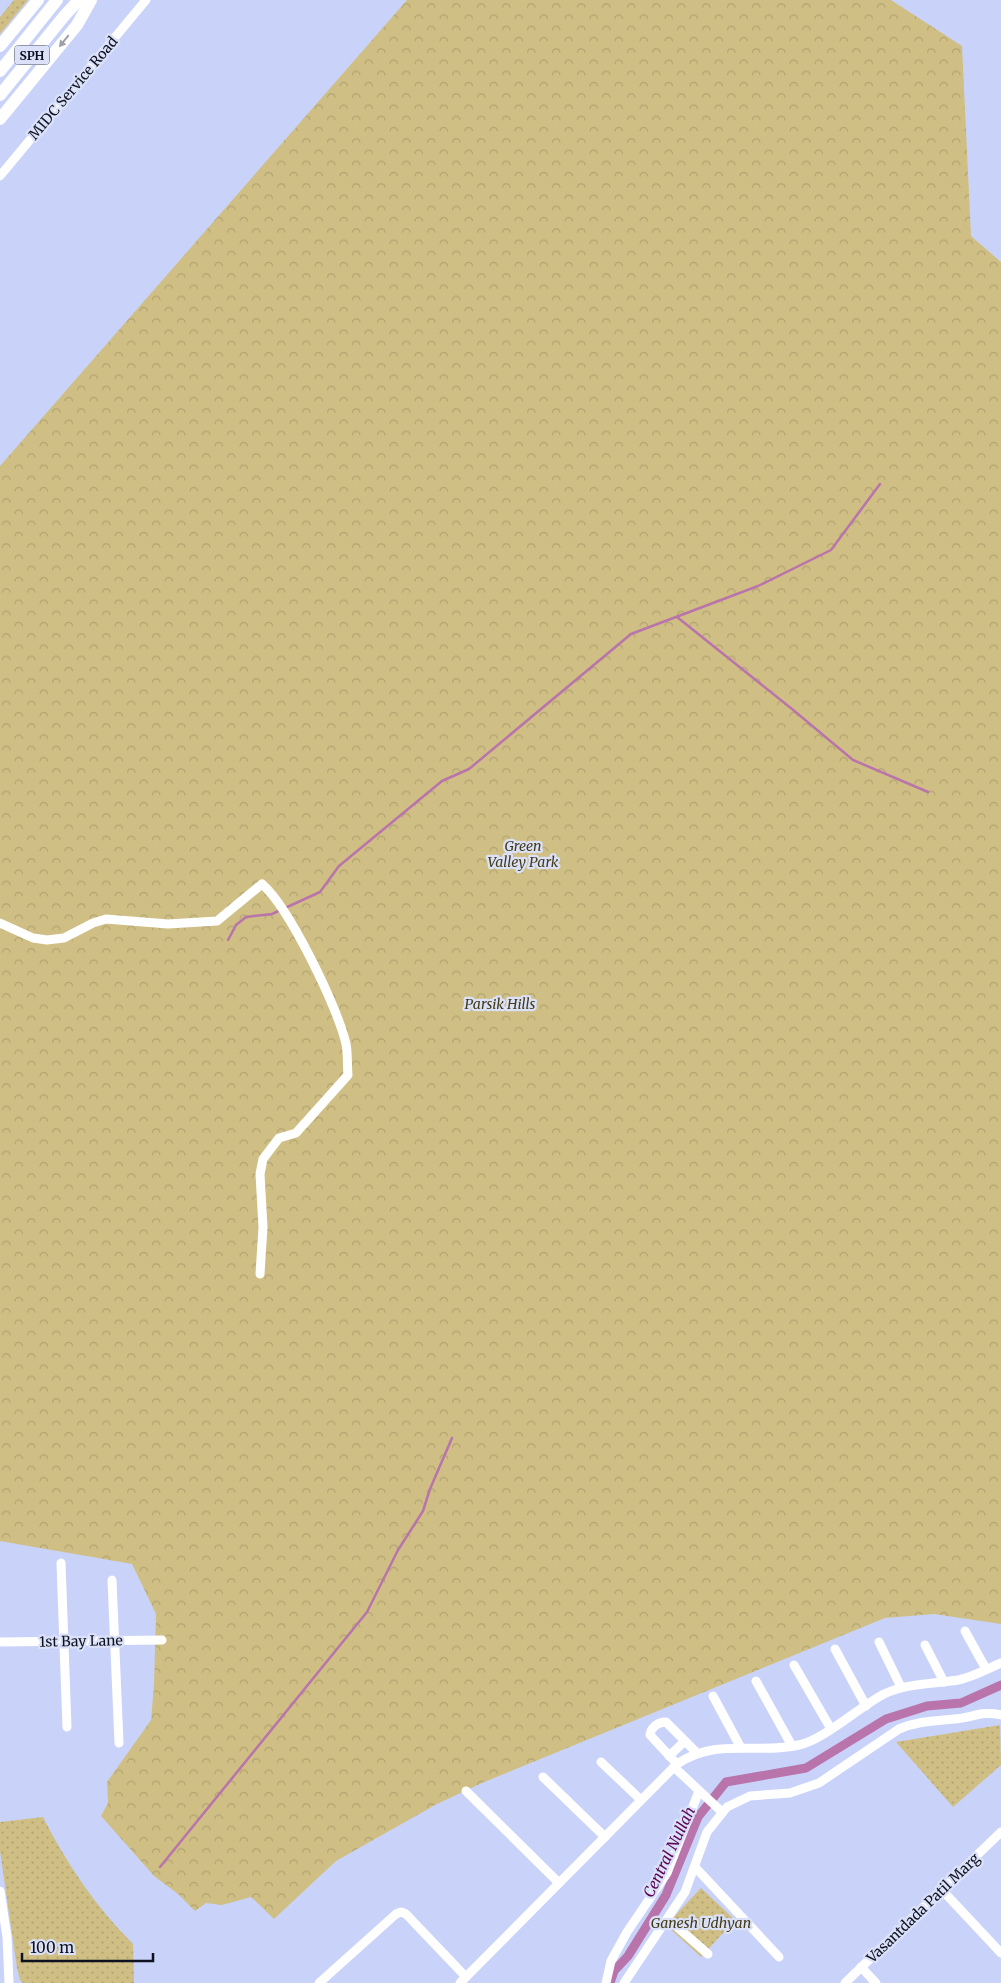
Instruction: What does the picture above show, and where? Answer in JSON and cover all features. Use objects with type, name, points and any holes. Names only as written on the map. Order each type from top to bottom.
[{"type":"highway","points":[[0,46],[38,0]]},
{"type":"highway","name":"SPH","points":[[0,71],[57,0]]},
{"type":"highway","name":"SPH","points":[[0,94],[64,15],[79,0]]},
{"type":"highway","points":[[0,120],[77,25],[91,0]]},
{"type":"street","name":"MIDC Service Road","points":[[0,176],[146,0]]},
{"type":"street","points":[[0,923],[33,938],[47,940],[64,938],[93,923],[106,919],[168,924],[216,921],[262,884],[271,892],[286,914],[321,981],[335,1014],[346,1044],[348,1075],[296,1133],[280,1138],[263,1159],[260,1174],[263,1227],[260,1274]]},
{"type":"street","points":[[61,1563],[67,1727]]},
{"type":"street","points":[[112,1580],[120,1743]]},
{"type":"street","points":[[964,1630],[986,1669]]},
{"type":"street","name":"1st Bay Lane","points":[[0,1642],[162,1640]]},
{"type":"street","points":[[880,1642],[901,1687]]},
{"type":"street","points":[[925,1645],[944,1682]]},
{"type":"street","points":[[835,1650],[866,1706]]},
{"type":"street","points":[[320,1983],[396,1914],[401,1912],[406,1914],[463,1980],[641,1800],[676,1766],[697,1752],[741,1748],[767,1749],[801,1745],[831,1729],[884,1694],[901,1687],[961,1679],[1001,1663]]},
{"type":"street","points":[[794,1665],[831,1729]]},
{"type":"street","points":[[756,1681],[792,1746]]},
{"type":"street","points":[[713,1696],[741,1748]]},
{"type":"street","points":[[624,1983],[685,1892],[707,1832],[719,1810],[750,1796],[790,1793],[818,1783],[900,1729],[913,1723],[956,1719],[982,1713],[1001,1716]]},
{"type":"street","points":[[697,1752],[666,1722],[660,1722],[650,1730],[650,1736],[699,1791],[719,1810]]},
{"type":"street","points":[[669,1756],[686,1741]]},
{"type":"street","points":[[601,1762],[641,1800]]},
{"type":"street","points":[[543,1777],[604,1837]]},
{"type":"street","points":[[466,1790],[559,1883]]},
{"type":"street","points":[[606,1983],[611,1961],[626,1932],[667,1873],[699,1791]]},
{"type":"street","name":"Vasantdada Patil Marg","points":[[845,1983],[1001,1832]]},
{"type":"street","points":[[695,1868],[779,1957]]},
{"type":"street","points":[[942,1890],[1001,1953]]},
{"type":"street","points":[[0,1891],[9,1983]]},
{"type":"street","points":[[668,1919],[708,1954]]},
{"type":"street","points":[[861,1967],[876,1983]]},
{"type":"green space","points":[[14,0],[28,0],[0,34],[0,17]]},
{"type":"green space","name":"Parsik Hills","points":[[407,0],[891,0],[962,46],[971,236],[1001,262],[1001,1624],[934,1614],[885,1618],[482,1783],[437,1804],[336,1861],[274,1919],[251,1897],[222,1905],[206,1903],[195,1911],[178,1894],[154,1876],[101,1816],[108,1803],[107,1782],[151,1720],[156,1614],[132,1564],[0,1541],[0,466]]},
{"type":"green space","points":[[1000,1725],[1001,1765],[953,1807],[896,1742]]},
{"type":"green space","points":[[43,1817],[62,1851],[94,1900],[133,1944],[134,1983],[23,1983],[20,1980],[0,1851],[0,1822]]},
{"type":"green space","name":"Ganesh Udhyan","points":[[701,1888],[735,1920],[701,1957],[666,1925]]},
{"type":"waterway","points":[[228,940],[236,925],[246,917],[272,914],[320,892],[339,866],[442,781],[469,769],[631,634],[758,586],[831,550],[880,484]]},
{"type":"waterway","points":[[677,617],[853,760],[928,792]]},
{"type":"waterway","points":[[160,1867],[367,1612],[398,1550],[423,1511],[430,1489],[452,1438]]},
{"type":"waterway","name":"Central Nullah","points":[[610,1983],[614,1971],[628,1956],[666,1895],[698,1817],[726,1782],[806,1768],[886,1719],[927,1706],[961,1703],[1001,1685]]},
{"type":"park label","name":"Green Valley Park","points":[[523,854]]}]
